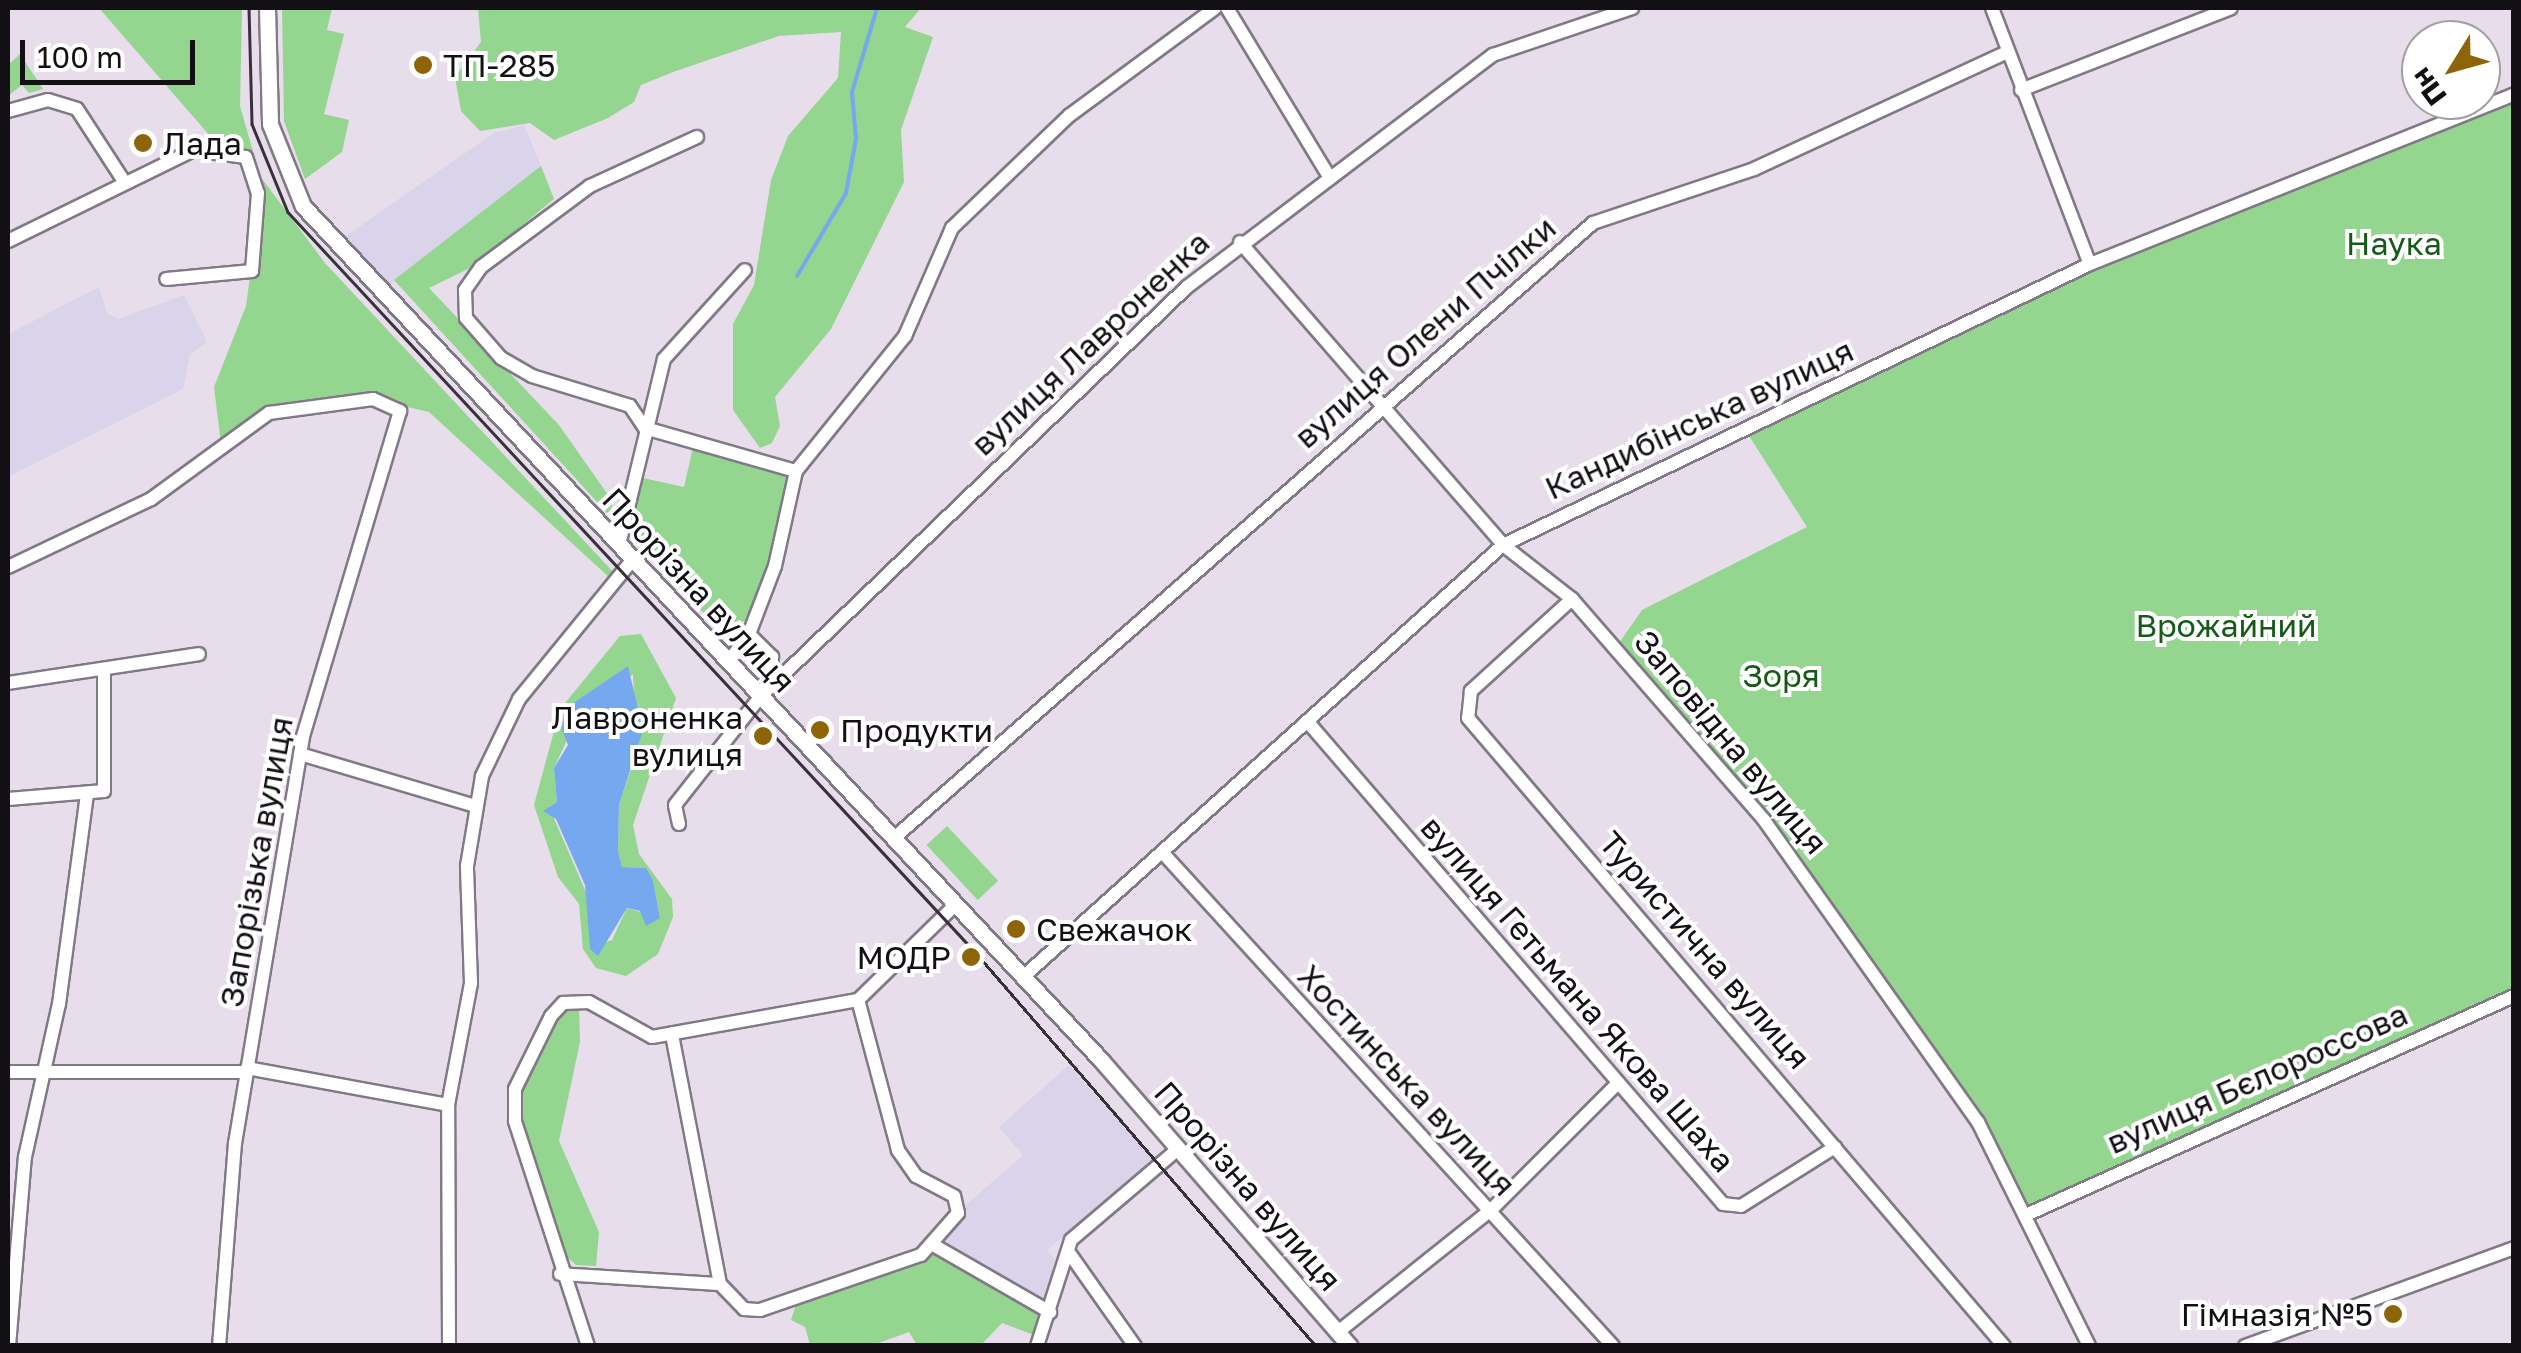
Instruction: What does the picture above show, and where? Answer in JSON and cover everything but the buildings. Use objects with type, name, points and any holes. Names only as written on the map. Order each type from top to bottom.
[{"type":"main road","name":"Прорізна вулиця","points":[[267,8],[270,124],[294,192],[1023,976],[1180,1148],[1350,1346]]},
{"type":"street","points":[[728,662],[749,634],[775,566],[796,471],[905,336],[934,260],[969,208],[1070,115],[1215,8]]},
{"type":"street","points":[[1227,8],[1330,178]]},
{"type":"street","name":"вулиця Лавроненка","points":[[680,824],[675,805],[760,697],[1240,242],[1493,55],[1632,8]]},
{"type":"street","points":[[1992,8],[2090,264]]},
{"type":"street","points":[[2021,90],[2231,8]]},
{"type":"street","name":"вулиця Олени Пчілки","points":[[894,838],[1381,405],[1593,223],[1754,170],[2008,52]]},
{"type":"street","name":"Кандибінська вулиця","points":[[1023,976],[1502,545],[2090,264],[2514,94]]},
{"type":"street","points":[[8,111],[48,100],[77,109],[125,183]]},
{"type":"street","points":[[697,136],[582,192],[481,267],[463,299],[466,318],[501,358],[532,376],[630,406],[645,428],[796,471]]},
{"type":"street","points":[[8,241],[194,150],[236,153],[254,168],[252,271],[166,279]]},
{"type":"street","name":"Заповідна вулиця","points":[[1240,242],[1502,545],[1572,600],[1764,820],[1852,935],[1978,1122],[2089,1346]]},
{"type":"street","points":[[620,545],[645,428],[672,346],[745,270]]},
{"type":"street","name":"Запорізька вулиця","points":[[8,568],[150,499],[264,415],[373,399],[400,411],[300,754],[247,1070],[219,1346]]},
{"type":"street","points":[[449,1346],[448,1105],[471,983],[467,866],[476,806],[520,700],[633,560]]},
{"type":"street","name":"Туристична вулиця","points":[[1572,600],[1471,691],[1468,718],[2004,1346]]},
{"type":"street","points":[[749,634],[774,668],[760,697]]},
{"type":"street","points":[[8,683],[104,672],[199,654]]},
{"type":"street","points":[[8,799],[104,791],[104,672]]},
{"type":"street","name":"вулиця Гетьмана Якова Шаха","points":[[1307,721],[1618,1083],[1731,1208],[1835,1147]]},
{"type":"street","points":[[300,754],[476,806]]},
{"type":"street","points":[[8,1346],[25,1156],[44,1072],[87,792]]},
{"type":"street","name":"Хостинська вулиця","points":[[1162,852],[1612,1346]]},
{"type":"street","points":[[588,1346],[560,1274],[515,1121],[515,1089],[537,1041],[559,1006],[579,1001],[639,1034],[672,1034],[858,1000],[956,904]]},
{"type":"street","name":"вулиця Бєлороссова","points":[[2026,1215],[2514,996]]},
{"type":"street","points":[[560,1274],[720,1284],[753,1311],[935,1246],[959,1206],[909,1170],[898,1150],[858,1000]]},
{"type":"street","points":[[672,1034],[720,1284]]},
{"type":"street","points":[[8,1072],[247,1070],[448,1105]]},
{"type":"street","points":[[1338,1332],[1491,1210],[1618,1083]]},
{"type":"street","points":[[1037,1346],[1072,1240],[1180,1148]]},
{"type":"street","points":[[935,1246],[1050,1312]]},
{"type":"street","points":[[2245,1346],[2514,1248]]},
{"type":"street","points":[[1070,1254],[1135,1346]]},
{"type":"shaded area","points":[[524,125],[541,166],[384,289],[337,242],[494,133]]},
{"type":"shaded area","points":[[99,287],[107,313],[118,319],[184,295],[207,342],[190,355],[183,389],[8,477],[8,334]]},
{"type":"shaded area","points":[[1069,1065],[1159,1167],[1071,1240],[1066,1234],[1047,1250],[1055,1260],[1045,1301],[943,1242],[967,1204],[1023,1155],[999,1127]]},
{"type":"green space","points":[[99,8],[242,8],[240,106],[256,162],[223,151]]},
{"type":"green space","points":[[282,8],[332,8],[327,30],[344,34],[324,114],[349,120],[342,152],[305,179],[284,121]]},
{"type":"green space","points":[[478,8],[921,8],[905,27],[933,37],[901,130],[904,182],[831,329],[775,397],[780,426],[772,443],[760,448],[733,410],[733,324],[754,285],[771,180],[788,136],[838,78],[841,32],[779,36],[673,72],[641,85],[634,102],[608,118],[554,140],[530,123],[480,131],[461,111],[455,77],[481,42]]},
{"type":"green space","points":[[20,54],[43,89],[29,93],[22,85],[8,96],[8,65]]},
{"type":"green space","name":"Врожайний","points":[[2513,94],[2513,996],[2026,1215],[1852,935],[1617,646],[1642,610],[1807,527],[1744,428],[2090,264],[2448,120],[2501,120],[2501,99]]},
{"type":"green space","points":[[541,166],[554,199],[470,268],[429,288],[559,425],[613,502],[609,515],[394,280]]},
{"type":"green space","points":[[263,180],[325,263],[616,575],[611,579],[429,412],[373,399],[295,407],[221,444],[214,387],[246,306]]},
{"type":"green space","points":[[694,443],[796,471],[754,617],[727,628],[715,625],[630,536],[643,478],[684,487]]},
{"type":"green space","points":[[641,634],[676,698],[633,825],[639,854],[672,899],[673,917],[658,954],[626,976],[596,968],[583,949],[579,904],[558,877],[534,805],[560,709],[620,636]],"holes":[[[633,674],[637,751],[619,805],[618,851],[622,867],[645,868],[653,880],[660,918],[627,908],[612,940],[590,948],[592,906],[549,807],[557,802],[554,768],[567,740]]]},
{"type":"green space","points":[[947,826],[998,881],[978,900],[927,845]]},
{"type":"green space","points":[[568,1006],[579,1008],[580,1042],[559,1141],[599,1232],[596,1266],[576,1265],[560,1251],[519,1127],[524,1083],[550,1023]]},
{"type":"green space","points":[[935,1246],[1050,1312],[1039,1337],[1002,1323],[980,1346],[917,1345],[909,1332],[873,1345],[810,1345],[805,1327],[791,1320],[799,1295]]},
{"type":"water","points":[[628,666],[643,730],[619,805],[618,851],[622,867],[646,868],[653,880],[660,918],[646,926],[640,911],[627,908],[598,956],[590,949],[585,885],[556,819],[543,811],[557,802],[554,768],[568,745],[560,725],[572,704]]},
{"type":"waterway","points":[[797,276],[846,193],[856,139],[852,92],[877,8]]},
{"type":"tram line","points":[[249,8],[252,124],[288,212],[976,953],[1316,1346]]},
{"type":"place","name":"ТП-285","points":[[423,65]]},
{"type":"place","name":"Лада","points":[[143,143]]},
{"type":"place","name":"Продукти","points":[[820,730]]},
{"type":"place","name":"Лавроненка вулиця","points":[[763,736]]},
{"type":"place","name":"Свежачок","points":[[1016,929]]},
{"type":"place","name":"МОДР","points":[[971,957]]},
{"type":"place","name":"Гімназія №5","points":[[2393,1314]]},
{"type":"park label","name":"Наука","points":[[2394,243]]},
{"type":"park label","name":"Зоря","points":[[1781,675]]}]
